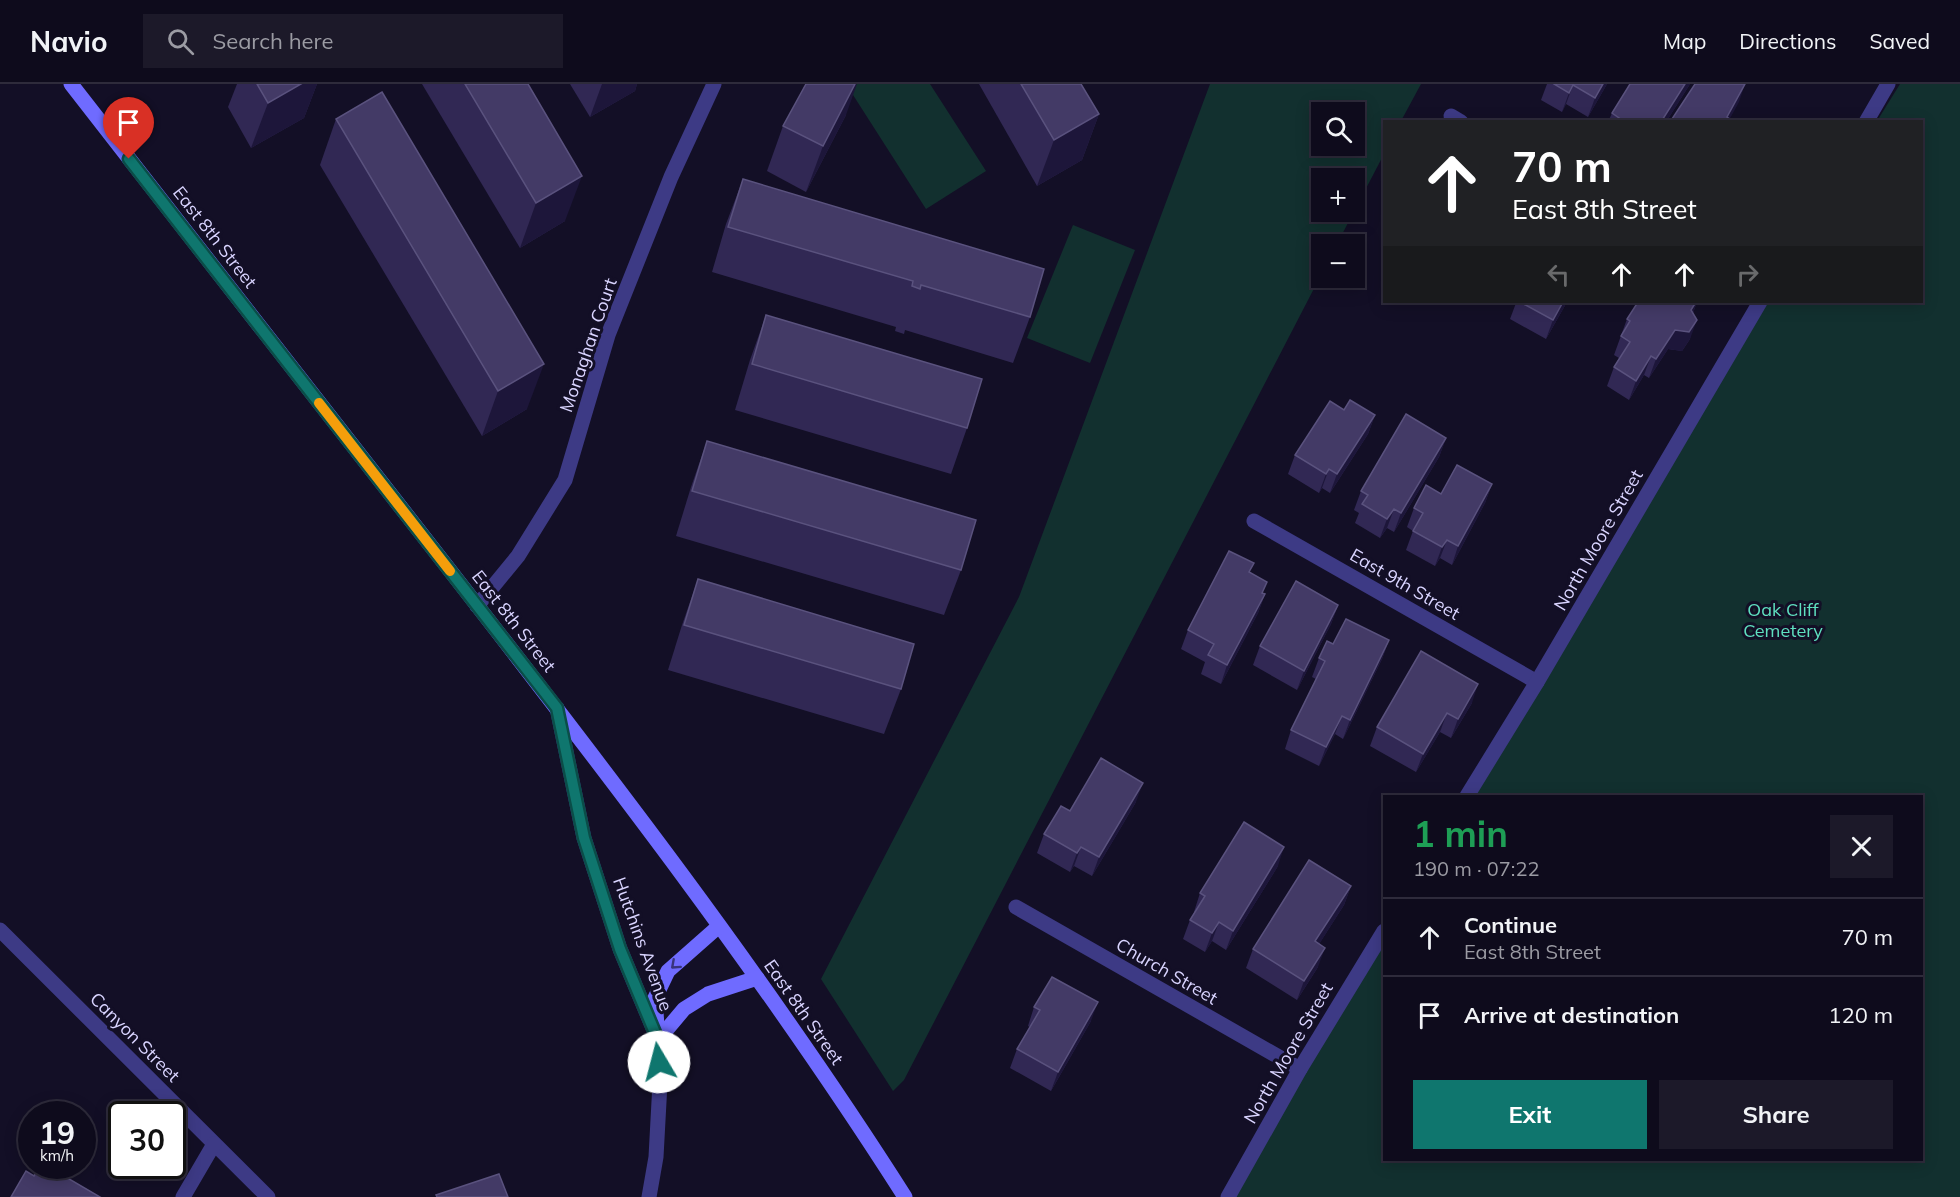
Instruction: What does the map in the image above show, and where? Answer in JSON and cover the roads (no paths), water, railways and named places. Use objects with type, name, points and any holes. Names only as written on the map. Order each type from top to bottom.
[{"type":"main road","name":"East 8th Street","points":[[71,84],[557,708],[757,978],[849,1110],[905,1197]]},
{"type":"main road","points":[[658,1040],[655,998],[668,971],[719,926]]},
{"type":"main road","points":[[658,1040],[684,1010],[708,994],[757,978]]},
{"type":"street","name":"Monaghan Court","points":[[477,606],[518,556],[565,480],[608,335],[671,177],[714,84]]},
{"type":"street","points":[[1867,120],[1888,84]]},
{"type":"street","name":"North Moore Street","points":[[1468,795],[1537,682],[1759,303]]},
{"type":"street","name":"East 9th Street","points":[[1254,520],[1537,682]]},
{"type":"street","name":"Hutchins Avenue","points":[[557,708],[584,838],[620,949],[658,1040],[660,1083],[656,1157],[650,1197]]},
{"type":"street","name":"Church Street","points":[[1016,907],[1300,1069]]},
{"type":"street","name":"Canyon Street","points":[[0,930],[268,1197]]},
{"type":"street","name":"North Moore Street","points":[[1228,1197],[1300,1069],[1383,933]]},
{"type":"street","points":[[183,1197],[214,1144]]},
{"type":"park label","name":"Oak Cliff Cemetery","points":[[1783,619]]}]
